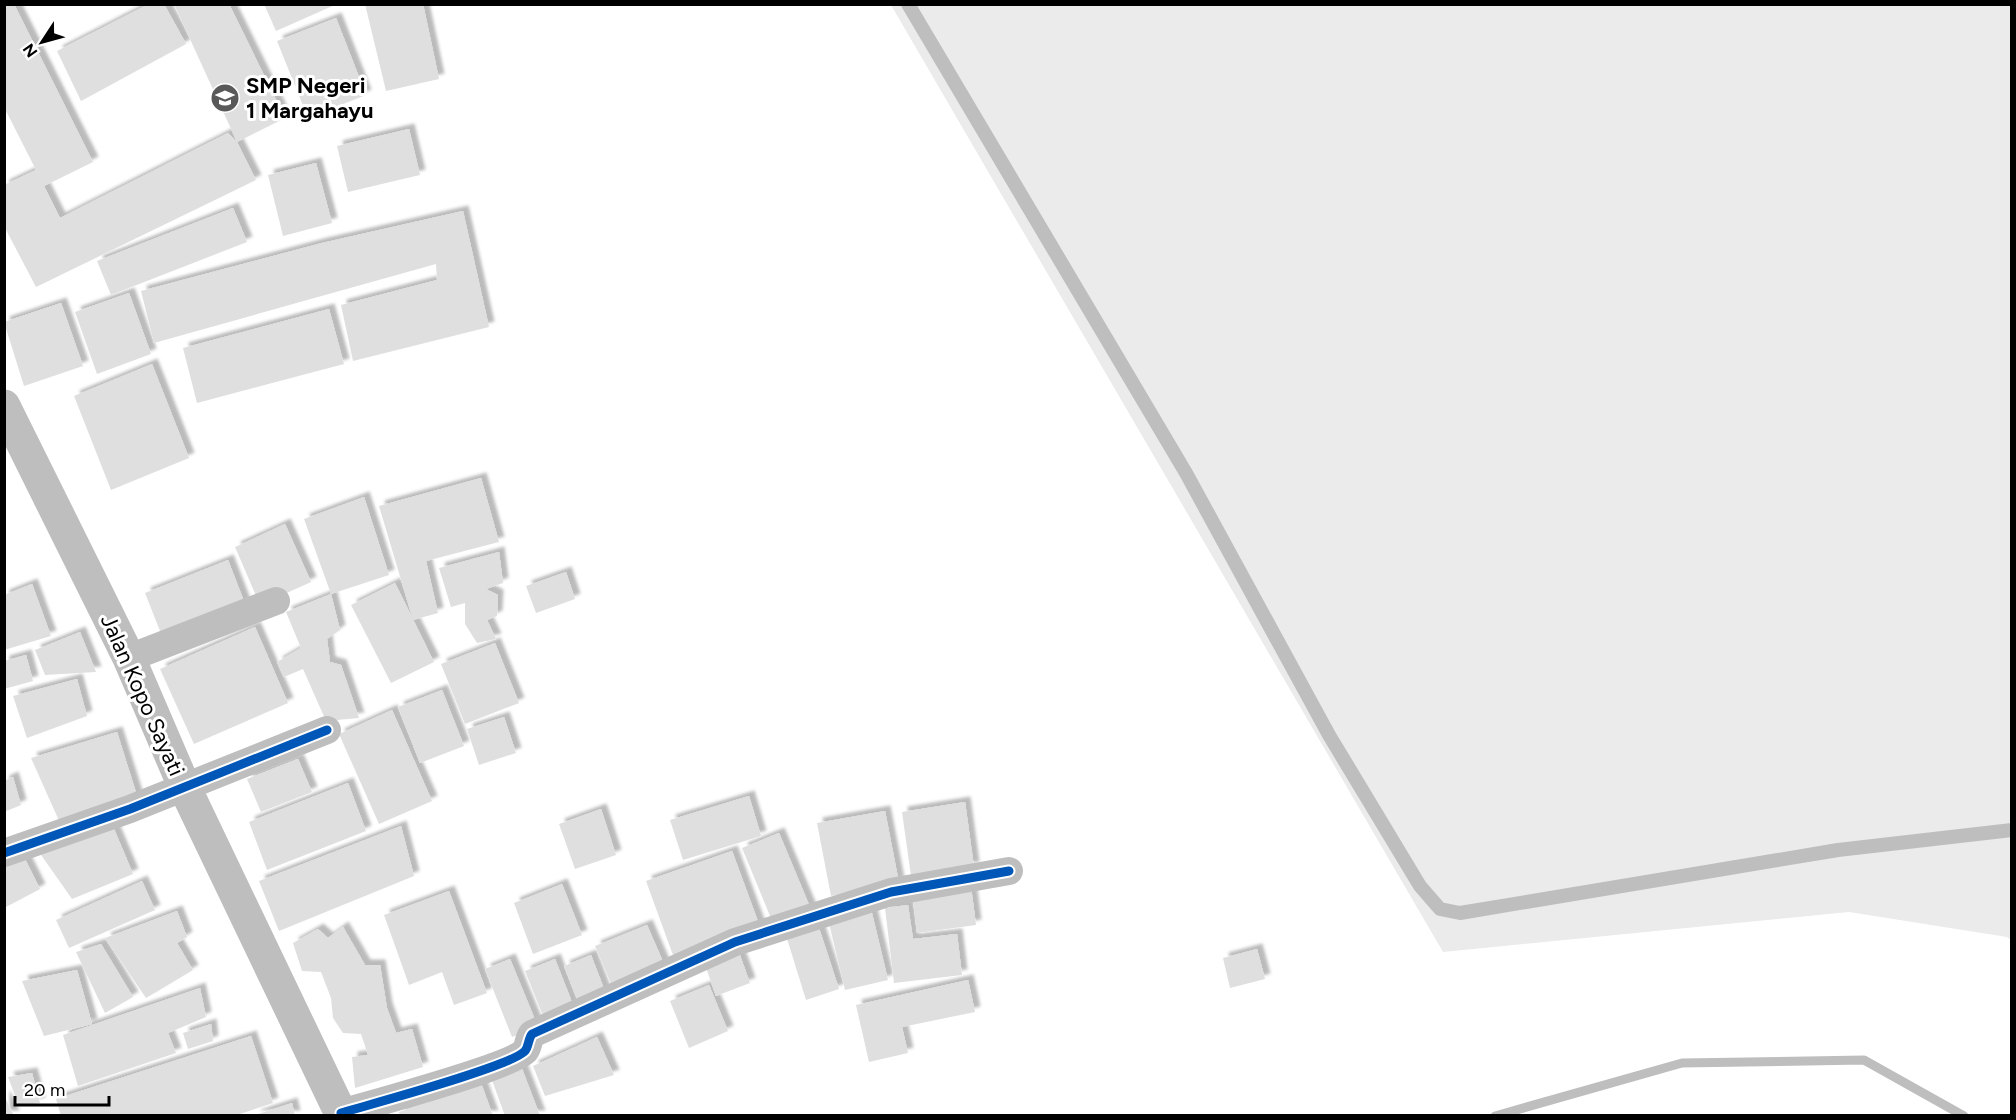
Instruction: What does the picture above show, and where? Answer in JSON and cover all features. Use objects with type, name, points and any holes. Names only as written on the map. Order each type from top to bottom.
[{"type":"main road","name":"Jalan Kopo Sayati","points":[[4,406],[129,658],[184,786],[342,1114]]},
{"type":"street","points":[[129,658],[276,601]]},
{"type":"street","points":[[4,853],[130,809],[327,730]]},
{"type":"street","points":[[342,1114],[467,1074],[519,1054],[527,1048],[532,1034],[735,942],[891,892],[1009,871]]},
{"type":"lane","points":[[908,4],[1186,473],[1329,735],[1420,885],[1440,909],[1460,913],[1838,850],[2012,830]]},
{"type":"shaded area","points":[[891,5],[2011,5],[2011,940],[2007,937],[1849,912],[1443,952]]},
{"type":"building","points":[[4,4],[14,4],[93,162],[44,186],[60,218],[228,133],[237,142],[256,180],[36,287],[4,226],[4,185],[36,170],[4,107]]},
{"type":"building","points":[[149,4],[164,4],[186,44],[81,101],[57,51]]},
{"type":"building","points":[[174,4],[229,4],[285,118],[237,142]]},
{"type":"building","points":[[264,4],[337,4],[276,31]]},
{"type":"building","points":[[365,4],[423,4],[439,79],[386,91]]},
{"type":"building","points":[[336,18],[366,95],[308,118],[277,41]]},
{"type":"building","points":[[409,129],[420,175],[348,192],[337,146]]},
{"type":"building","points":[[316,163],[332,223],[283,236],[268,175]]},
{"type":"building","points":[[233,208],[247,242],[111,295],[97,261]]},
{"type":"building","points":[[463,211],[489,327],[353,361],[341,305],[437,280],[436,264],[154,343],[141,291],[322,243]]},
{"type":"building","points":[[129,293],[151,354],[97,374],[75,312]]},
{"type":"building","points":[[61,303],[83,366],[24,386],[4,322]]},
{"type":"building","points":[[329,309],[344,364],[197,403],[183,348]]},
{"type":"building","points":[[152,364],[189,458],[111,490],[74,396]]},
{"type":"building","points":[[481,478],[499,542],[426,561],[438,613],[413,620],[379,506]]},
{"type":"building","points":[[364,497],[389,575],[331,594],[304,519]]},
{"type":"building","points":[[285,524],[311,582],[260,605],[235,547]]},
{"type":"building","points":[[499,552],[503,583],[486,589],[498,595],[497,616],[487,620],[496,639],[477,643],[465,624],[465,603],[451,607],[439,568]]},
{"type":"building","points":[[228,560],[245,604],[162,636],[145,593]]},
{"type":"building","points":[[566,572],[575,599],[536,613],[526,586]]},
{"type":"building","points":[[395,583],[434,662],[391,683],[351,605]]},
{"type":"building","points":[[32,584],[51,636],[4,650],[4,595]]},
{"type":"building","points":[[331,594],[340,630],[327,639],[330,662],[341,665],[359,718],[326,721],[303,669],[284,677],[277,662],[301,648],[286,612]]},
{"type":"building","points":[[255,627],[288,703],[194,744],[160,669]]},
{"type":"building","points":[[80,632],[96,672],[45,675],[35,650]]},
{"type":"building","points":[[495,643],[519,703],[465,724],[441,664]]},
{"type":"building","points":[[26,655],[33,681],[4,689],[4,661]]},
{"type":"building","points":[[77,679],[87,716],[27,738],[13,696]]},
{"type":"building","points":[[442,690],[464,746],[420,763],[398,707]]},
{"type":"building","points":[[392,710],[432,801],[379,824],[339,734]]},
{"type":"building","points":[[504,717],[516,753],[479,765],[467,729]]},
{"type":"building","points":[[117,732],[138,799],[60,823],[31,758]]},
{"type":"building","points":[[298,759],[312,792],[261,812],[247,779]]},
{"type":"building","points":[[13,777],[21,805],[4,812],[4,781]]},
{"type":"building","points":[[348,783],[366,831],[267,870],[249,822]]},
{"type":"building","points":[[749,796],[761,836],[683,860],[670,820]]},
{"type":"building","points":[[965,802],[974,867],[911,876],[902,812]]},
{"type":"building","points":[[601,809],[616,855],[575,869],[559,824]]},
{"type":"building","points":[[885,811],[899,883],[831,896],[817,823]]},
{"type":"building","points":[[401,826],[414,876],[279,931],[259,881]]},
{"type":"building","points":[[114,829],[133,874],[72,899],[39,852]]},
{"type":"building","points":[[779,833],[812,912],[775,928],[742,848]]},
{"type":"building","points":[[732,851],[760,927],[674,958],[646,881]]},
{"type":"building","points":[[24,857],[40,889],[4,908],[4,863]]},
{"type":"building","points":[[142,881],[155,910],[69,948],[56,920]]},
{"type":"building","points":[[562,884],[582,935],[533,954],[514,903]]},
{"type":"building","points":[[971,887],[976,925],[917,933],[912,892]]},
{"type":"building","points":[[449,891],[487,993],[454,1005],[442,972],[409,985],[384,915]]},
{"type":"building","points":[[870,905],[888,980],[845,990],[827,915]]},
{"type":"building","points":[[908,905],[913,939],[957,934],[962,975],[894,983],[885,908]]},
{"type":"building","points":[[177,911],[187,937],[177,943],[193,970],[146,998],[105,938]]},
{"type":"building","points":[[816,919],[839,989],[806,1000],[784,929]]},
{"type":"building","points":[[647,925],[667,971],[615,993],[595,946]]},
{"type":"building","points":[[343,927],[365,965],[380,965],[387,1008],[396,1033],[412,1029],[423,1067],[355,1088],[352,1057],[368,1055],[361,1034],[343,1033],[333,1018],[331,998],[321,972],[302,971],[293,943],[318,929],[328,938]]},
{"type":"building","points":[[101,944],[133,997],[105,1013],[76,952]]},
{"type":"building","points":[[1257,949],[1265,979],[1230,988],[1223,958]]},
{"type":"building","points":[[738,950],[750,983],[716,996],[704,962]]},
{"type":"building","points":[[591,955],[606,994],[579,1004],[564,966]]},
{"type":"building","points":[[510,959],[538,1027],[512,1037],[485,969]]},
{"type":"building","points":[[555,959],[575,1010],[545,1021],[525,971]]},
{"type":"building","points":[[77,970],[92,1024],[44,1036],[22,981]]},
{"type":"building","points":[[968,980],[975,1012],[902,1027],[908,1053],[869,1062],[856,1005]]},
{"type":"building","points":[[709,985],[728,1031],[689,1048],[670,1001]]},
{"type":"building","points":[[200,988],[206,1017],[168,1033],[176,1053],[78,1086],[63,1035]]},
{"type":"building","points":[[211,1024],[213,1041],[188,1049],[183,1033]]},
{"type":"building","points":[[251,1036],[273,1103],[234,1116],[61,1116],[56,1099]]},
{"type":"building","points":[[597,1037],[614,1075],[545,1096],[533,1066]]},
{"type":"building","points":[[519,1061],[540,1116],[505,1116],[489,1072]]},
{"type":"building","points":[[32,1073],[40,1103],[19,1106],[8,1077]]},
{"type":"building","points":[[481,1083],[493,1116],[400,1116],[399,1112]]},
{"type":"building","points":[[4,1095],[14,1116],[4,1116]]},
{"type":"building","points":[[292,1103],[295,1116],[255,1116],[255,1115]]},
{"type":"waterway","points":[[1495,1116],[1682,1063],[1864,1060],[1964,1116]]},
{"type":"cycle path","points":[[4,853],[130,809],[327,730]]},
{"type":"cycle path","points":[[341,1113],[468,1075],[514,1058],[525,1051],[532,1034],[735,942],[891,892],[1009,871]]},
{"type":"place","name":"SMP Negeri 1 Margahayu","points":[[225,98]]}]
